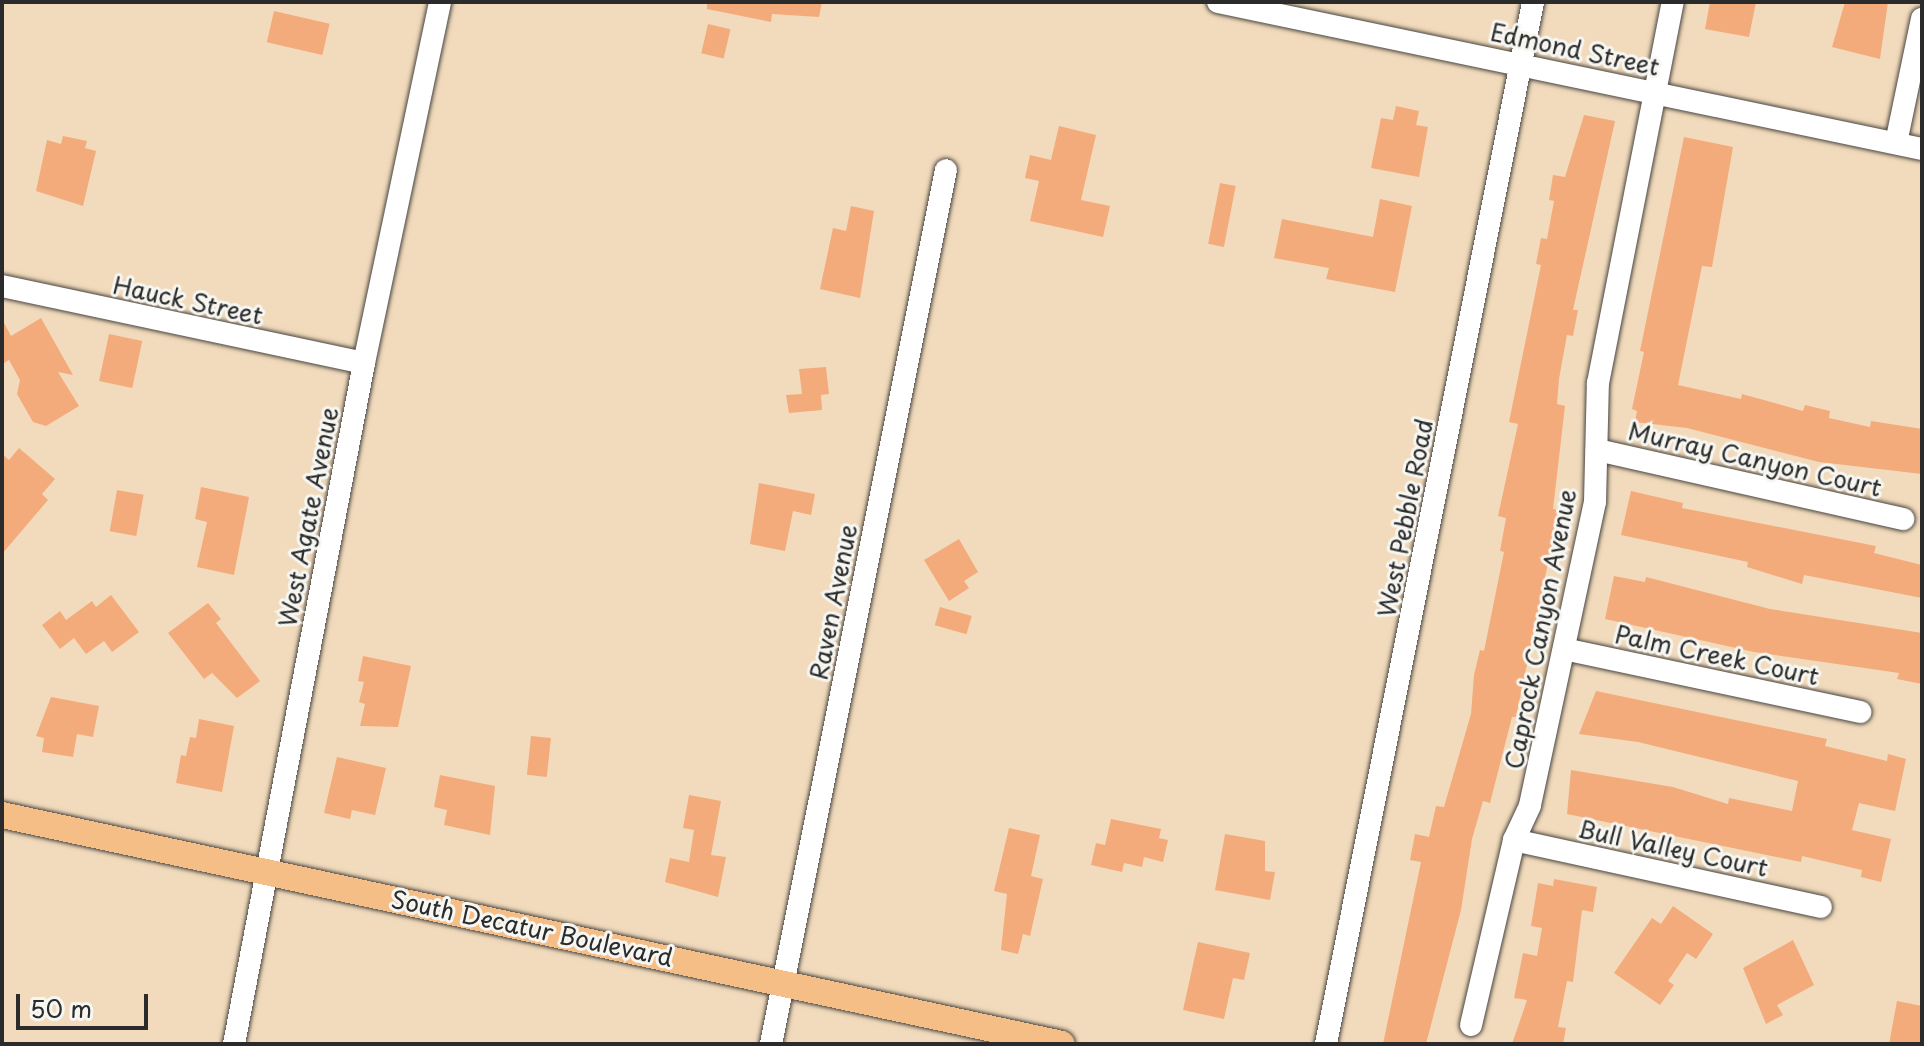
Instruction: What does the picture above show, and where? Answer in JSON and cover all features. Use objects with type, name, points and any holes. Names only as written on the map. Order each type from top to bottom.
[{"type":"main road","name":"South Decatur Boulevard","points":[[2,815],[783,981],[1062,1044]]},
{"type":"street","name":"West Agate Avenue","points":[[234,1044],[364,363],[440,2]]},
{"type":"street","name":"Edmond Street","points":[[1218,2],[1922,149]]},
{"type":"street","name":"West Pebble Road","points":[[1326,1044],[1533,2]]},
{"type":"street","name":"Caprock Canyon Avenue","points":[[1471,1025],[1514,840],[1530,805],[1595,502],[1598,383],[1673,2]]},
{"type":"street","points":[[1896,143],[1922,19]]},
{"type":"street","name":"Raven Avenue","points":[[771,1044],[946,170]]},
{"type":"street","name":"Hauck Street","points":[[2,286],[364,363]]},
{"type":"street","name":"Murray Canyon Court","points":[[1597,450],[1903,519]]},
{"type":"street","name":"Palm Creek Court","points":[[1564,649],[1860,712]]},
{"type":"street","name":"Bull Valley Court","points":[[1514,840],[1821,907]]},
{"type":"building","points":[[707,2],[822,2],[819,17],[772,14],[771,22],[707,9]]},
{"type":"building","points":[[1710,2],[1756,2],[1749,37],[1705,29]]},
{"type":"building","points":[[1845,2],[1888,2],[1880,59],[1832,47]]},
{"type":"building","points":[[274,11],[330,24],[322,55],[267,42]]},
{"type":"building","points":[[708,24],[730,29],[724,58],[701,53]]},
{"type":"building","points":[[1396,106],[1419,111],[1416,125],[1428,127],[1419,177],[1371,168],[1381,118],[1393,120]]},
{"type":"building","points":[[1584,115],[1615,121],[1573,310],[1578,310],[1573,336],[1567,335],[1559,379],[1557,404],[1565,406],[1553,509],[1559,510],[1516,717],[1512,717],[1490,803],[1483,801],[1472,839],[1461,910],[1426,1044],[1383,1044],[1421,862],[1410,860],[1415,834],[1429,837],[1436,806],[1444,807],[1471,714],[1474,675],[1480,650],[1484,651],[1504,552],[1500,551],[1506,518],[1498,516],[1518,424],[1509,422],[1541,265],[1536,264],[1541,238],[1547,239],[1554,201],[1549,200],[1553,175],[1565,177]]},
{"type":"building","points":[[1059,126],[1096,135],[1081,200],[1110,206],[1103,237],[1030,221],[1039,181],[1025,178],[1030,155],[1051,160]]},
{"type":"building","points":[[63,136],[87,141],[85,148],[96,151],[83,206],[36,191],[47,140],[61,144]]},
{"type":"building","points":[[1684,137],[1733,147],[1712,267],[1702,266],[1678,385],[1741,399],[1742,394],[1803,411],[1805,405],[1830,411],[1829,418],[1870,427],[1871,421],[1922,429],[1922,474],[1819,462],[1687,428],[1635,422],[1637,411],[1632,409],[1644,352],[1640,351]]},
{"type":"building","points":[[1220,183],[1236,186],[1224,247],[1208,244]]},
{"type":"building","points":[[1380,199],[1412,206],[1395,292],[1326,279],[1329,268],[1274,258],[1282,219],[1373,237]]},
{"type":"building","points":[[851,206],[874,211],[860,298],[820,289],[833,228],[846,231]]},
{"type":"building","points":[[41,318],[73,375],[58,372],[79,406],[46,426],[33,422],[17,394],[20,380],[9,360],[2,364],[2,319],[11,336]]},
{"type":"building","points":[[109,334],[142,341],[132,388],[99,381]]},
{"type":"building","points":[[826,367],[829,394],[821,395],[822,410],[789,413],[786,395],[802,394],[799,369]]},
{"type":"building","points":[[19,448],[55,479],[42,494],[48,500],[2,554],[2,454],[9,460]]},
{"type":"building","points":[[759,483],[815,494],[811,515],[793,511],[785,551],[750,544]]},
{"type":"building","points":[[201,487],[249,497],[234,575],[197,567],[207,522],[195,519]]},
{"type":"building","points":[[117,490],[144,495],[136,536],[110,531]]},
{"type":"building","points":[[1631,491],[1683,503],[1682,508],[1876,546],[1874,553],[1922,565],[1922,598],[1804,575],[1802,584],[1747,567],[1748,562],[1621,535]]},
{"type":"building","points":[[959,539],[978,572],[964,581],[969,588],[949,601],[924,560]]},
{"type":"building","points":[[1614,576],[1645,582],[1646,577],[1770,609],[1922,633],[1922,684],[1897,679],[1899,673],[1754,652],[1605,619]]},
{"type":"building","points":[[111,595],[139,632],[112,652],[104,641],[86,654],[74,638],[60,649],[42,625],[60,611],[66,620],[92,601],[96,607]]},
{"type":"building","points":[[208,603],[221,619],[216,623],[260,681],[237,698],[212,673],[204,679],[168,633]]},
{"type":"building","points":[[940,607],[972,616],[966,634],[935,625]]},
{"type":"building","points":[[363,656],[411,666],[398,727],[360,726],[365,704],[359,702],[364,682],[358,681]]},
{"type":"building","points":[[1596,691],[1827,739],[1825,746],[1887,761],[1888,754],[1906,759],[1895,811],[1859,803],[1852,830],[1891,839],[1881,882],[1861,877],[1862,870],[1802,856],[1801,862],[1567,814],[1571,770],[1673,787],[1728,804],[1729,798],[1792,811],[1798,781],[1638,742],[1579,734]]},
{"type":"building","points":[[51,697],[99,706],[93,737],[77,734],[73,757],[42,752],[44,738],[36,736]]},
{"type":"building","points":[[199,719],[234,726],[222,792],[176,783],[181,755],[186,756],[190,737],[196,738]]},
{"type":"building","points":[[531,736],[551,738],[547,777],[527,775]]},
{"type":"building","points":[[337,757],[386,768],[375,815],[352,810],[350,819],[324,813]]},
{"type":"building","points":[[440,775],[495,786],[490,835],[444,825],[447,810],[434,807]]},
{"type":"building","points":[[689,795],[721,801],[711,855],[726,857],[718,897],[665,882],[670,858],[689,862],[694,830],[683,828]]},
{"type":"building","points":[[1111,819],[1161,829],[1159,838],[1168,840],[1163,862],[1144,857],[1142,867],[1124,863],[1122,872],[1091,865],[1096,843],[1105,845]]},
{"type":"building","points":[[1009,828],[1040,835],[1031,876],[1043,879],[1030,936],[1023,934],[1018,954],[1001,950],[1007,894],[994,891]]},
{"type":"building","points":[[1225,834],[1265,841],[1265,871],[1275,872],[1270,900],[1215,890]]},
{"type":"building","points":[[1554,879],[1597,887],[1593,912],[1582,910],[1573,982],[1567,981],[1558,1027],[1566,1028],[1563,1044],[1512,1044],[1527,1000],[1514,998],[1523,953],[1537,956],[1542,928],[1531,926],[1538,883],[1553,886]]},
{"type":"building","points":[[1673,906],[1713,934],[1696,959],[1687,953],[1668,981],[1674,985],[1660,1005],[1614,973],[1652,918],[1661,924]]},
{"type":"building","points":[[1793,940],[1814,985],[1777,1005],[1783,1015],[1766,1024],[1743,968]]},
{"type":"building","points":[[1198,942],[1250,953],[1244,980],[1233,978],[1224,1019],[1183,1010]]},
{"type":"building","points":[[1897,1001],[1922,1006],[1922,1044],[1889,1044]]}]
